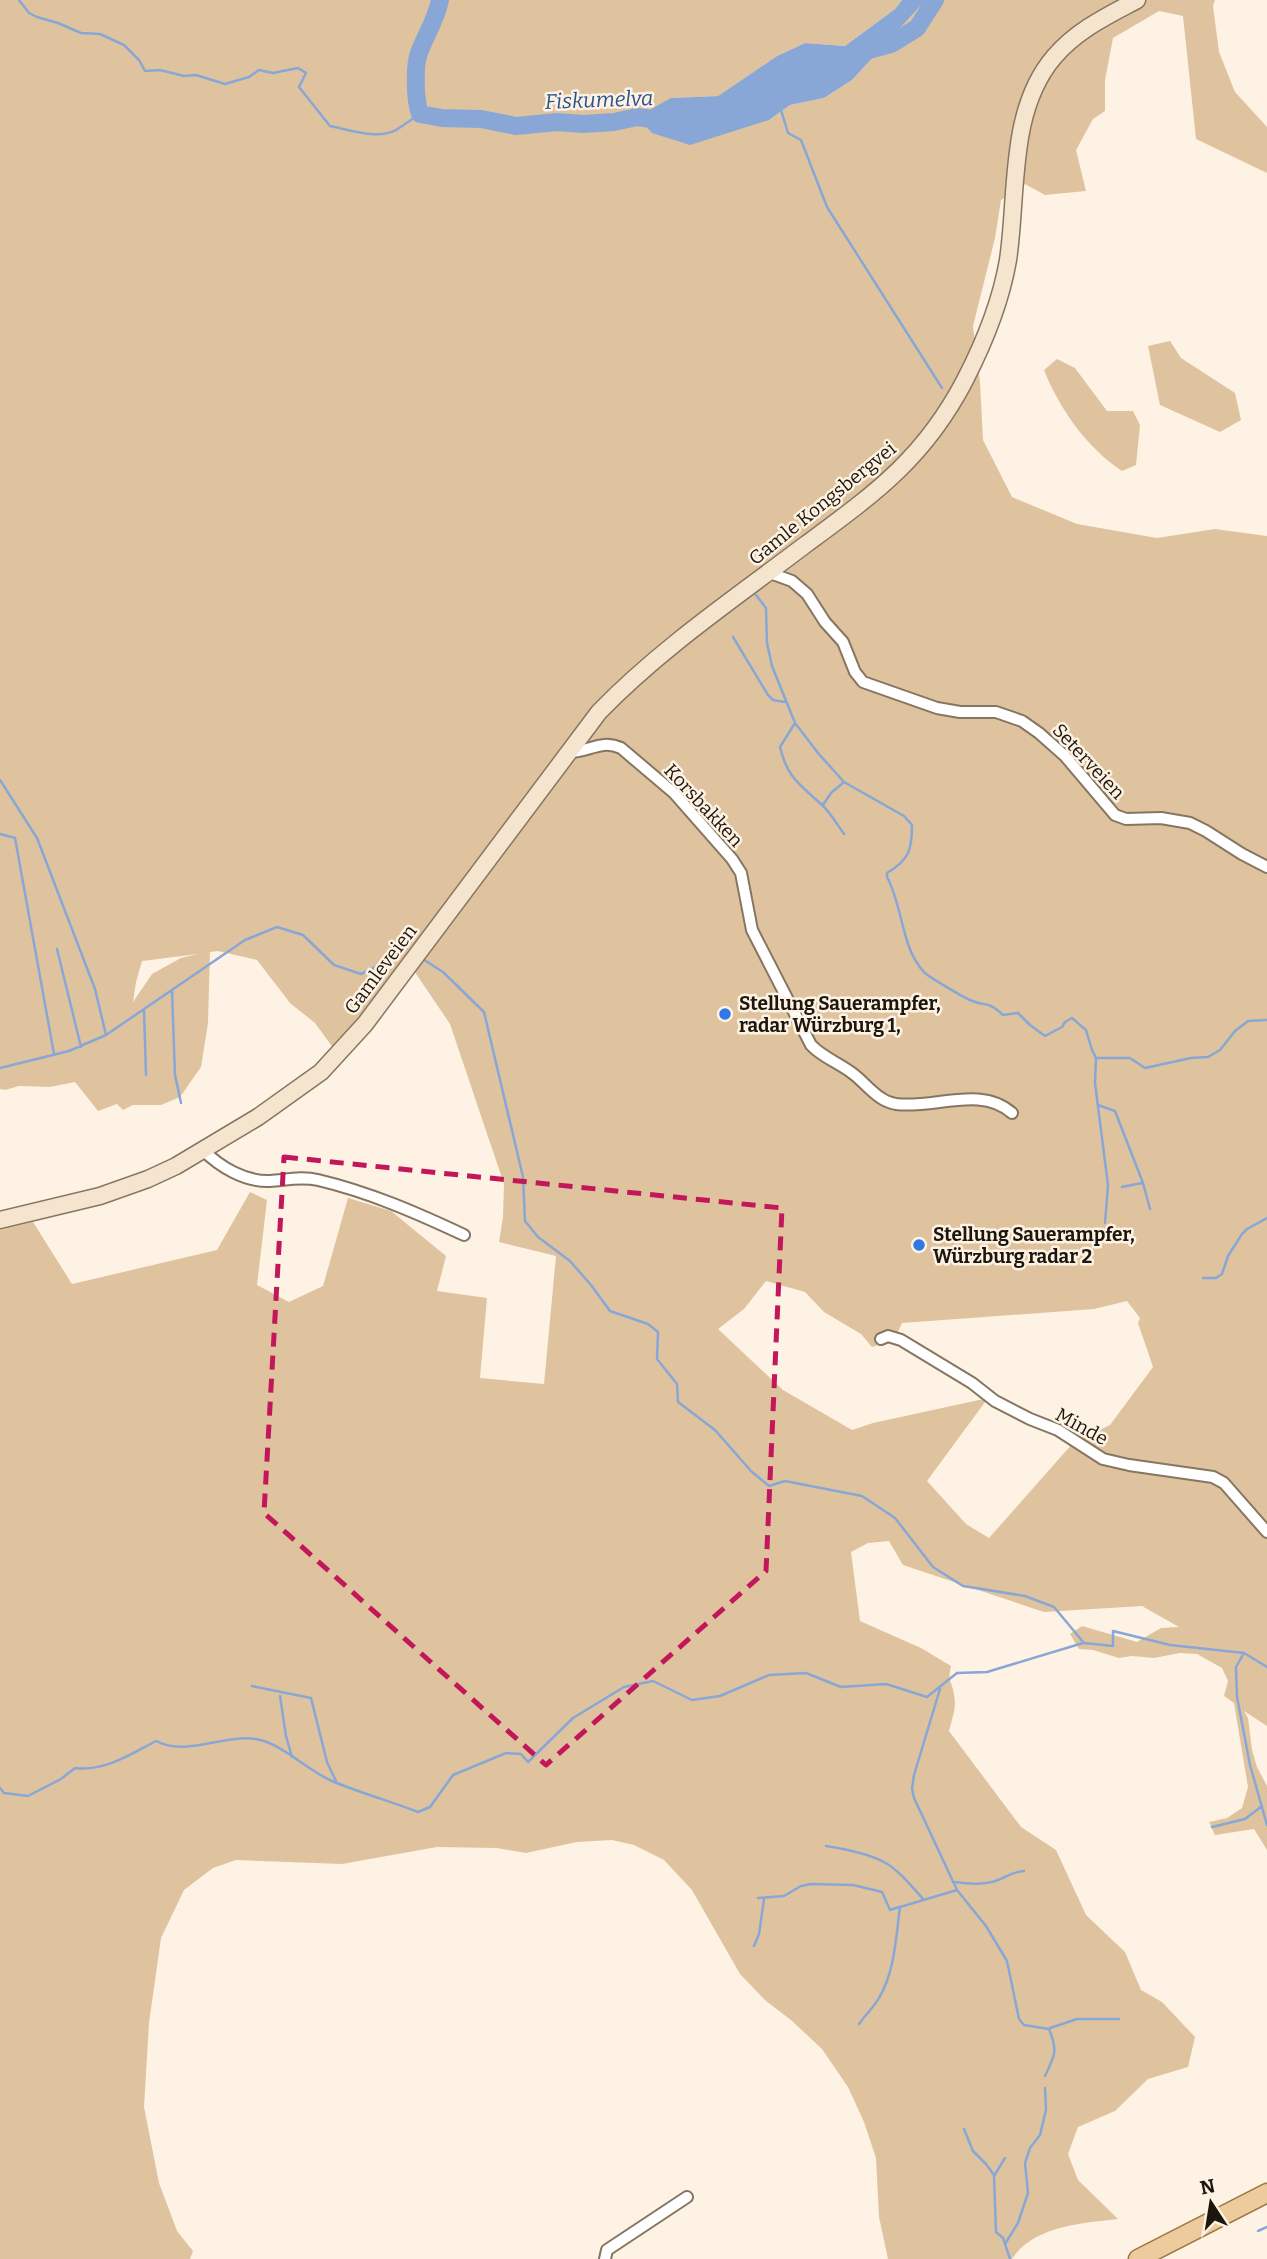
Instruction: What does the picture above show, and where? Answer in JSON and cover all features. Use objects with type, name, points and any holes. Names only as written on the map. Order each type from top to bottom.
[{"type":"main road","name":"Gamle Kongsbergvei","points":[[554,774],[599,712],[622,689],[667,651],[862,502],[896,474],[922,447],[945,415],[977,354],[1003,282],[1008,260],[1021,137],[1034,90],[1048,66],[1069,41],[1094,23],[1137,0]]},
{"type":"main road","name":"Gamleveien","points":[[0,1220],[128,1187],[176,1166],[304,1086],[352,1041],[554,774]]},
{"type":"main road","points":[[1138,2259],[1267,2193]]},
{"type":"street","name":"Seterveien","points":[[770,573],[792,581],[807,594],[825,622],[843,642],[855,672],[863,682],[937,708],[960,712],[996,712],[1022,721],[1065,756],[1115,815],[1126,819],[1161,818],[1190,823],[1267,867]]},
{"type":"street","name":"Korsbakken","points":[[570,752],[600,744],[621,748],[674,793],[717,841],[741,873],[752,930],[814,1048],[889,1102],[913,1104],[985,1099],[1001,1103],[1013,1113]]},
{"type":"street","points":[[203,1150],[221,1166],[251,1179],[315,1179],[392,1203],[464,1235]]},
{"type":"street","name":"Minde","points":[[881,1339],[888,1336],[901,1340],[1003,1405],[1058,1430],[1103,1459],[1213,1476],[1230,1489],[1267,1532]]},
{"type":"street","points":[[605,2259],[607,2250],[687,2197]]},
{"type":"highlighted area","points":[[284,1157],[782,1208],[766,1571],[546,1765],[264,1513]]},
{"type":"shaded area","points":[[0,0],[902,0],[895,9],[845,46],[805,43],[777,56],[718,96],[672,98],[769,120],[790,105],[824,98],[852,80],[926,0],[1215,0],[1213,6],[1219,52],[1235,92],[1267,127],[1267,173],[1196,139],[1183,16],[1159,11],[1113,38],[1105,80],[1105,111],[1093,119],[1076,150],[1086,191],[1045,195],[1025,184],[1001,200],[995,238],[973,326],[983,440],[1012,497],[1077,524],[1157,538],[1215,529],[1267,536],[1267,1726],[1244,1711],[1248,1718],[1257,1767],[1267,1786],[1267,1850],[1254,1829],[1215,1835],[1209,1822],[1227,1818],[1242,1808],[1248,1787],[1234,1703],[1224,1696],[1228,1681],[1222,1668],[1197,1654],[1119,1658],[1079,1649],[1070,1634],[1082,1626],[1137,1642],[1161,1628],[1179,1627],[1142,1606],[1044,1612],[903,1565],[889,1541],[868,1543],[851,1552],[860,1621],[921,1648],[951,1666],[950,1678],[955,1704],[949,1731],[1021,1827],[1056,1850],[1086,1915],[1125,1952],[1141,1990],[1162,2002],[1195,2037],[1188,2067],[1148,2079],[1115,2111],[1078,2127],[1068,2154],[1078,2180],[1118,2219],[1075,2225],[1046,2233],[1032,2239],[1012,2259],[888,2259],[879,2217],[876,2158],[848,2087],[822,2049],[766,2001],[740,1974],[692,1890],[664,1860],[634,1845],[612,1840],[577,1842],[526,1853],[497,1848],[437,1847],[342,1864],[236,1860],[213,1868],[184,1890],[161,1938],[149,2023],[144,2107],[159,2183],[177,2231],[193,2251],[190,2259],[0,2259],[0,1230],[33,1222],[72,1284],[217,1250],[250,1192],[267,1200],[257,1285],[289,1302],[323,1286],[348,1198],[391,1211],[446,1256],[437,1291],[487,1298],[480,1378],[544,1384],[556,1256],[499,1242],[504,1184],[450,1024],[406,959],[334,1049],[315,1023],[290,1003],[257,960],[218,951],[210,952],[208,1023],[201,1067],[180,1097],[161,1105],[133,1105],[123,1110],[117,1104],[98,1111],[75,1082],[50,1087],[19,1086],[0,1089]],"holes":[[[198,954],[181,958],[152,974],[133,1002],[142,961]],[[766,1281],[805,1292],[824,1312],[861,1334],[872,1347],[894,1340],[902,1323],[1094,1309],[1127,1301],[1140,1318],[1138,1323],[1153,1367],[1110,1425],[1073,1443],[989,1538],[966,1524],[927,1481],[988,1398],[852,1430],[783,1390],[718,1329],[744,1309]]]},
{"type":"shaded area","points":[[1170,341],[1181,358],[1235,393],[1241,420],[1220,432],[1160,405],[1148,346]]},
{"type":"shaded area","points":[[1057,359],[1075,368],[1107,411],[1133,411],[1140,425],[1136,465],[1122,471],[1109,462],[1086,439],[1066,413],[1044,370]]},
{"type":"water","points":[[902,0],[926,0],[852,80],[824,98],[790,105],[769,120],[690,145],[652,133],[637,117],[671,98],[718,96],[777,56],[805,43],[845,46],[895,9]]},
{"type":"waterway","points":[[19,0],[29,13],[37,17],[81,33],[100,34],[124,45],[139,60],[145,71],[160,70],[184,76],[196,75],[225,84],[249,77],[259,70],[273,73],[298,68],[306,73],[299,87],[330,126],[364,133],[389,133],[420,114]]},
{"type":"waterway","name":"Fiskumelva","points":[[440,0],[417,59],[416,83],[420,114],[442,118],[481,119],[516,126],[557,122],[614,122],[637,117],[659,120]]},
{"type":"waterway","name":"Fiskumelva","points":[[861,52],[891,44],[917,28],[935,0]]},
{"type":"waterway","points":[[781,110],[788,133],[801,140],[827,207],[942,388]]},
{"type":"waterway","points":[[756,595],[766,608],[767,643],[772,666],[795,723],[844,782],[904,816],[912,825],[908,853],[900,864],[887,873],[887,877],[916,962],[927,974],[953,991],[990,1006],[1003,1015],[1018,1013],[1045,1036],[1072,1018],[1086,1030],[1096,1058],[1095,1083],[1108,1185],[1105,1223]]},
{"type":"waterway","points":[[733,637],[768,695],[773,700],[785,702]]},
{"type":"waterway","points":[[795,723],[780,747],[786,766],[844,834]]},
{"type":"waterway","points":[[0,780],[37,838],[95,989],[106,1035]]},
{"type":"waterway","points":[[823,805],[831,793],[844,782]]},
{"type":"waterway","points":[[0,834],[15,838],[54,1054]]},
{"type":"waterway","points":[[0,1068],[69,1051],[106,1035],[245,940],[277,927],[303,935],[334,965],[361,974],[382,964]]},
{"type":"waterway","points":[[57,949],[81,1047]]},
{"type":"waterway","points":[[421,958],[443,972],[484,1012],[523,1177],[525,1221],[538,1237],[570,1261],[610,1311],[648,1324],[658,1332],[657,1359],[677,1384],[678,1402],[715,1430],[751,1471],[769,1486],[785,1481],[862,1496],[895,1518],[933,1567],[963,1586],[1025,1596],[1054,1607],[1084,1643],[1113,1646],[1113,1631],[1170,1645],[1244,1653],[1267,1667]]},
{"type":"waterway","points":[[172,991],[175,1075],[181,1103]]},
{"type":"waterway","points":[[144,1010],[146,1075]]},
{"type":"waterway","points":[[1096,1058],[1130,1058],[1145,1068],[1208,1057],[1220,1050],[1235,1031],[1248,1021],[1267,1020]]},
{"type":"waterway","points":[[1098,1105],[1115,1111],[1143,1183],[1150,1209]]},
{"type":"waterway","points":[[1122,1187],[1142,1183]]},
{"type":"waterway","points":[[1203,1278],[1216,1278],[1222,1274],[1228,1256],[1242,1234],[1267,1218]]},
{"type":"waterway","points":[[0,1788],[4,1793],[28,1796],[61,1779],[75,1768],[107,1765],[156,1741],[183,1747],[239,1738],[267,1742],[332,1781],[418,1812],[430,1807],[453,1775],[506,1753],[521,1754],[528,1762],[573,1718],[624,1687],[653,1681],[692,1700],[720,1696],[769,1675],[806,1673],[841,1687],[886,1684],[927,1697],[957,1673],[987,1672],[1083,1643]]},
{"type":"waterway","points":[[1244,1653],[1236,1667],[1237,1697],[1250,1765],[1267,1825]]},
{"type":"waterway","points":[[252,1686],[311,1698],[327,1762],[336,1781]]},
{"type":"waterway","points":[[940,1689],[914,1775],[914,1798],[957,1890],[986,1926],[1007,1961],[1019,2019],[1024,2025],[1049,2029],[1054,2053],[1045,2076]]},
{"type":"waterway","points":[[280,1696],[292,1757]]},
{"type":"waterway","points":[[1212,1827],[1245,1819],[1262,1806]]},
{"type":"waterway","points":[[826,1846],[863,1854],[884,1862],[901,1875],[924,1900]]},
{"type":"waterway","points":[[953,1882],[987,1883],[1024,1871]]},
{"type":"waterway","points":[[758,1898],[784,1896],[801,1886],[811,1884],[853,1885],[882,1892],[890,1910],[899,1907]]},
{"type":"waterway","points":[[859,2024],[877,2001],[888,1977],[900,1907],[957,1890]]},
{"type":"waterway","points":[[754,1946],[759,1934],[764,1899]]},
{"type":"waterway","points":[[1050,2028],[1077,2019],[1119,2019]]},
{"type":"waterway","points":[[1005,2244],[1018,2223],[1028,2193],[1025,2163],[1030,2148],[1040,2135],[1046,2110],[1045,2088]]},
{"type":"waterway","points":[[964,2129],[973,2151],[994,2175]]},
{"type":"waterway","points":[[1005,2158],[994,2176],[996,2232],[1003,2238],[1010,2259]]},
{"type":"waterway","points":[[1258,2231],[1267,2227]]},
{"type":"place","name":"Stellung Sauerampfer, radar Würzburg 1,","points":[[725,1014]]},
{"type":"place","name":"Stellung Sauerampfer, Würzburg radar 2","points":[[919,1245]]}]
